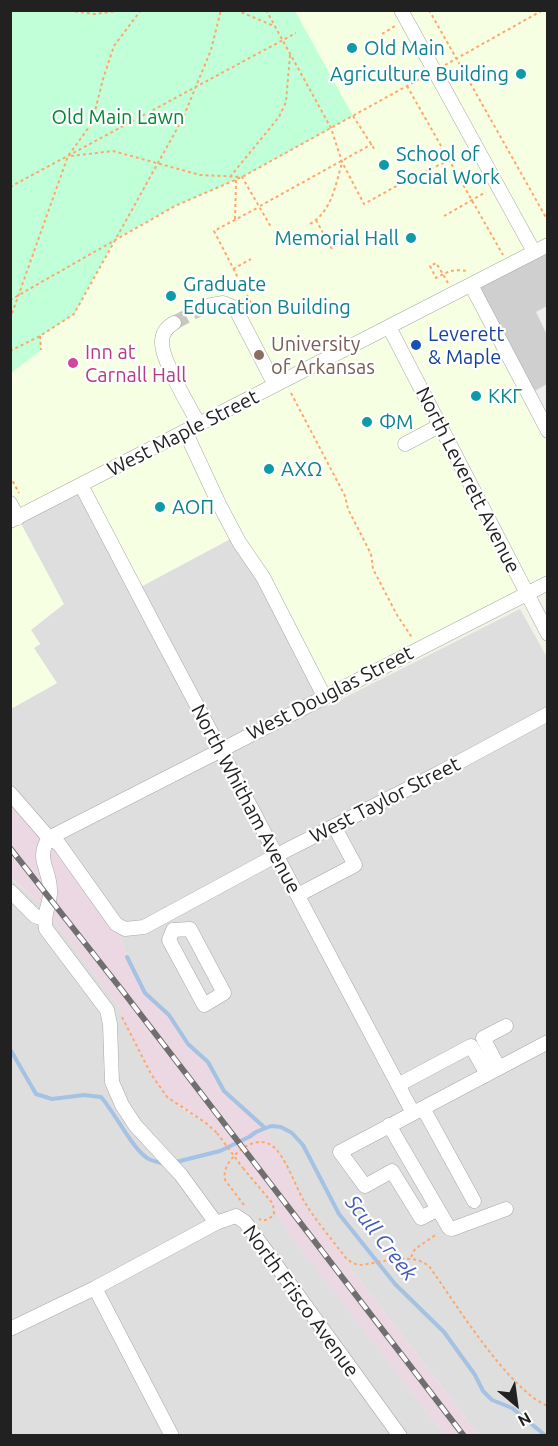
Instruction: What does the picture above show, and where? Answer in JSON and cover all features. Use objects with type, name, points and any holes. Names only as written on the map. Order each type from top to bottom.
[{"type":"street","points":[[403,15],[534,252]]},
{"type":"street","name":"West Maple Street","points":[[14,519],[389,327],[471,278],[548,245]]},
{"type":"street","points":[[471,278],[548,431]]},
{"type":"street","points":[[206,306],[223,303],[235,309],[275,386]]},
{"type":"street","points":[[174,323],[166,328],[163,334],[164,354],[199,425]]},
{"type":"street","name":"North Leverett Avenue","points":[[389,327],[548,633]]},
{"type":"street","points":[[405,444],[440,426]]},
{"type":"street","points":[[185,431],[219,504],[239,542],[263,577],[324,696]]},
{"type":"street","name":"North Whitham Avenue","points":[[81,485],[219,751],[277,855],[398,1084],[418,1111],[474,1201]]},
{"type":"street","points":[[14,519],[16,501]]},
{"type":"street","name":"West Douglas Street","points":[[49,838],[548,583]]},
{"type":"street","name":"West Taylor Street","points":[[49,838],[59,844],[116,924],[125,929],[144,927],[548,714]]},
{"type":"street","points":[[10,793],[49,838],[42,853],[51,889],[44,919]]},
{"type":"street","points":[[298,895],[355,865],[334,826]]},
{"type":"street","name":"North Frisco Avenue","points":[[10,891],[35,916],[44,919],[46,929],[107,1010],[110,1024],[112,1082],[122,1105],[135,1125],[181,1175],[216,1223],[236,1216],[245,1222],[400,1436]]},
{"type":"street","points":[[165,917],[173,930]]},
{"type":"street","points":[[190,929],[224,993],[204,1005],[169,940],[173,930],[190,929]]},
{"type":"street","points":[[493,1071],[483,1038],[506,1026]]},
{"type":"street","points":[[438,1209],[421,1218],[392,1171],[365,1186],[340,1152],[548,1042]]},
{"type":"street","points":[[398,1084],[471,1046],[493,1071]]},
{"type":"street","points":[[389,1125],[449,1228],[452,1229],[506,1209]]},
{"type":"street","points":[[10,1329],[95,1288],[216,1223]]},
{"type":"street","points":[[95,1288],[167,1434]]},
{"type":"path","points":[[63,10],[95,14],[124,10]]},
{"type":"path","points":[[10,319],[68,156],[92,123],[114,46],[141,10]]},
{"type":"path","points":[[10,351],[40,336],[74,314],[183,118],[211,50],[221,10]]},
{"type":"path","points":[[236,10],[274,26]]},
{"type":"path","points":[[266,10],[331,128],[342,162],[364,204],[420,172],[422,174],[449,160]]},
{"type":"path","points":[[429,10],[548,221]]},
{"type":"path","points":[[10,300],[114,239],[175,206],[242,177],[543,10]]},
{"type":"path","points":[[382,34],[403,15]]},
{"type":"path","points":[[10,187],[296,33]]},
{"type":"path","points":[[230,177],[279,117],[286,102],[290,55]]},
{"type":"path","points":[[407,86],[503,255]]},
{"type":"path","points":[[353,116],[375,150]]},
{"type":"path","points":[[251,303],[214,231],[372,144]]},
{"type":"path","points":[[68,156],[113,151],[200,175],[242,177]]},
{"type":"path","points":[[310,224],[328,208],[342,162]]},
{"type":"path","points":[[242,177],[271,227]]},
{"type":"path","points":[[236,180],[236,220]]},
{"type":"path","points":[[444,216],[497,186]]},
{"type":"path","points":[[316,220],[333,251]]},
{"type":"path","points":[[233,269],[250,259]]},
{"type":"path","points":[[446,280],[443,274],[436,263],[430,266],[436,278],[443,274],[452,269],[471,278]]},
{"type":"path","points":[[40,336],[41,350]]},
{"type":"path","points":[[291,393],[345,496],[348,509],[371,554],[373,569],[397,615],[420,647]]},
{"type":"path","points":[[10,476],[16,501]]},
{"type":"path","points":[[217,1133],[273,1204],[274,1214],[271,1218],[266,1220],[256,1218]]},
{"type":"path","points":[[248,1209],[228,1186],[224,1174],[226,1167],[238,1152],[252,1143],[259,1141],[269,1143],[280,1157],[304,1202],[345,1257],[352,1263],[366,1265],[411,1257],[429,1266],[478,1335],[513,1379],[523,1389],[548,1406]]},
{"type":"path","points":[[411,1257],[420,1245],[449,1228]]},
{"type":"shaded area","name":"University of Arkansas","points":[[11,11],[547,11],[547,583],[324,696],[236,536],[135,590],[81,486],[18,518],[64,604],[31,630],[40,644],[34,648],[57,683],[11,709]]},
{"type":"shaded area","points":[[547,245],[547,420],[471,285]]},
{"type":"shaded area","points":[[547,306],[547,335],[536,312]]},
{"type":"shaded area","points":[[547,384],[547,421],[531,393]]},
{"type":"shaded area","points":[[81,485],[236,535],[263,577],[328,706],[520,609],[548,659],[547,1435],[479,1435],[347,1264],[345,1257],[304,1202],[264,1128],[224,1091],[208,1062],[188,1044],[169,1015],[145,993],[127,957],[116,924],[11,793],[10,709],[56,683],[33,648],[40,644],[30,630],[18,518]]},
{"type":"shaded area","points":[[10,793],[116,924],[127,957],[146,993],[169,1015],[188,1044],[208,1062],[224,1091],[265,1128],[304,1202],[345,1257],[347,1264],[479,1435],[445,1435],[286,1230],[269,1199],[217,1133],[167,1097],[157,1084],[129,1033],[117,1004],[41,904],[11,878]]},
{"type":"shaded area","points":[[10,878],[41,904],[117,1004],[151,1074],[181,1108],[206,1123],[217,1133],[269,1199],[287,1230],[445,1435],[11,1435]]},
{"type":"green space","name":"Old Main Lawn","points":[[11,10],[295,11],[353,116],[242,177],[175,206],[115,239],[74,314],[41,336],[41,350],[11,373]]},
{"type":"waterway","points":[[127,957],[145,993],[169,1015],[188,1044],[208,1062],[224,1091],[265,1128]]},
{"type":"waterway","name":"Scull Creek","points":[[10,1049],[36,1094],[52,1099],[84,1095],[101,1097],[141,1153],[149,1159],[164,1164]]},
{"type":"waterway","name":"Scull Creek","points":[[176,1162],[220,1151],[271,1126],[281,1127],[292,1133],[303,1145],[339,1214],[395,1284],[444,1332],[475,1375],[483,1391],[492,1400],[512,1408],[546,1436]]},
{"type":"tunnel","points":[[174,323],[206,306]]},
{"type":"railway","points":[[10,848],[464,1436]]},
{"type":"place","name":"Old Main","points":[[352,48]]},
{"type":"place","name":"Agriculture Building","points":[[521,74]]},
{"type":"place","name":"School of Social Work","points":[[384,165]]},
{"type":"place","name":"Memorial Hall","points":[[411,238]]},
{"type":"place","name":"Graduate Education Building","points":[[171,296]]},
{"type":"place","name":"Leverett & Maple","points":[[416,345]]},
{"type":"place","name":"University of Arkansas","points":[[259,355]]},
{"type":"place","name":"Inn at Carnall Hall","points":[[73,363]]},
{"type":"place","name":"ΚΚΓ","points":[[476,396]]},
{"type":"place","name":"ΦΜ","points":[[367,422]]},
{"type":"place","name":"ΑΧΩ","points":[[269,469]]},
{"type":"place","name":"ΑΟΠ","points":[[160,507]]}]
